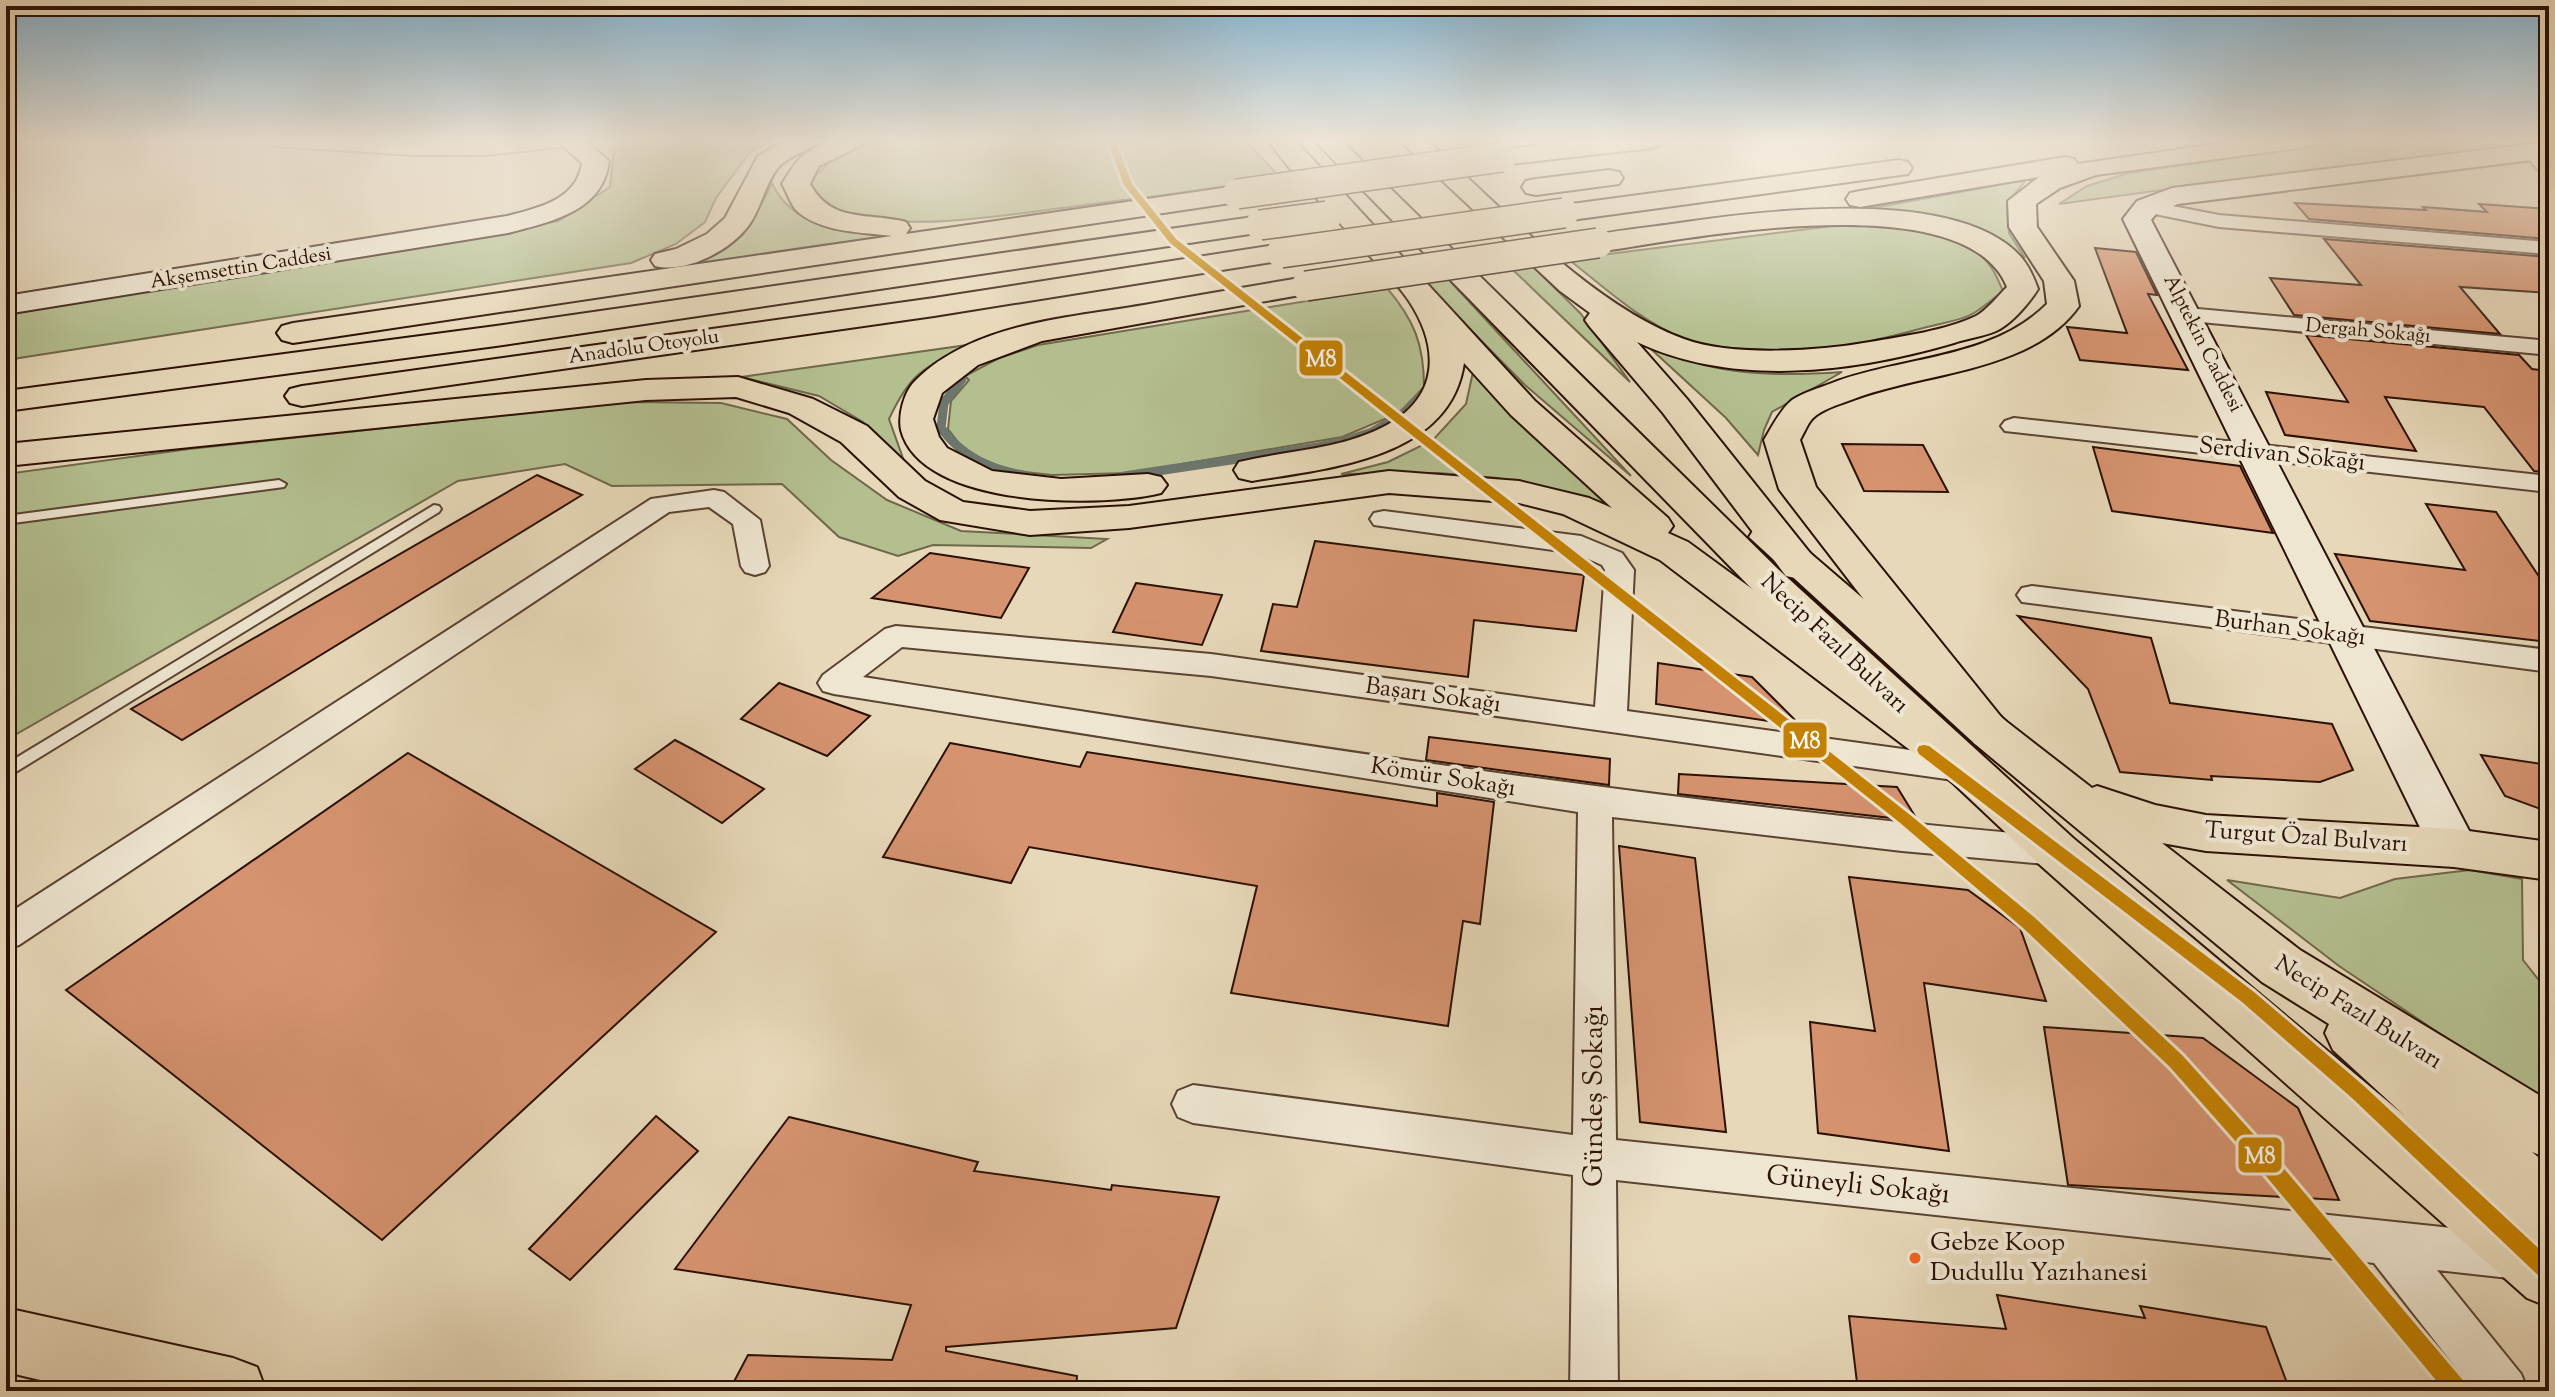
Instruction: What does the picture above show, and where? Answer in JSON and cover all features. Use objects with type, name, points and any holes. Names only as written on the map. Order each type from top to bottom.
[{"type":"main road","name":"Akşemsettin Caddesi","points":[[6,305],[457,234],[546,214],[564,205]]},
{"type":"main road","points":[[273,336],[685,256],[717,240],[737,222],[745,205]]},
{"type":"main road","points":[[808,205],[838,221],[887,228],[982,225],[1145,205]]},
{"type":"main road","points":[[6,377],[1161,205]]},
{"type":"main road","points":[[1339,205],[1523,408],[1619,497],[1806,652]]},
{"type":"main road","name":"Necip Fazıl Bulvarı","points":[[1392,205],[1764,578],[1980,751],[2068,794],[2281,966],[2549,1132]]},
{"type":"main road","name":"Anadolu Otoyolu","points":[[6,401],[496,336],[1405,205]]},
{"type":"main road","name":"Necip Fazıl Bulvarı","points":[[1425,205],[1800,567],[1980,751],[2056,851],[2537,1266]]},
{"type":"main road","points":[[1486,205],[1571,285],[1675,406],[1800,567]]},
{"type":"main road","name":"Anadolu Otoyolu","points":[[6,437],[934,307],[1281,253],[1623,205]]},
{"type":"main road","points":[[222,433],[1306,286],[1598,243],[1825,205]]},
{"type":"main road","points":[[1980,751],[1798,489],[1782,440],[1802,410],[1851,386],[2003,347],[2036,333],[2052,321],[2063,306],[2059,281],[2023,227],[2022,205]]},
{"type":"main road","points":[[2147,207],[2151,205]]},
{"type":"main road","name":"Alptekin Caddesi","points":[[2147,207],[2137,219],[2257,453],[2344,636],[2454,848]]},
{"type":"main road","points":[[1571,285],[1625,324],[1678,349],[1749,360],[1828,359],[1915,344],[1989,322],[2023,289],[2010,263],[1980,242],[1940,225],[1895,217],[1873,215],[1779,220],[1598,243]]},
{"type":"main road","points":[[1306,286],[1035,333],[966,358],[927,388],[916,419],[921,438],[934,456],[984,481],[1061,490],[1133,487],[1189,480],[1337,455],[1397,437],[1429,412],[1448,364],[1443,342],[1423,296]]},
{"type":"main road","points":[[6,455],[646,390],[738,387],[801,406],[854,434],[912,489],[953,512],[1030,523],[1129,517],[1389,482],[1519,492],[1576,506],[1674,551],[1806,652],[1980,751]]},
{"type":"main road","name":"Turgut Özal Bulvarı","points":[[2068,794],[2152,823],[2206,833],[2454,848],[2549,861]]},
{"type":"main road","points":[[2281,966],[2402,1079],[2549,1205]]},
{"type":"main road","points":[[11,1348],[233,1391]]},
{"type":"street","points":[[2147,207],[2219,221],[2549,248]]},
{"type":"street","name":"Dergah Sokağı","points":[[2187,315],[2549,348]]},
{"type":"street","name":"Serdivan Sokağı","points":[[2014,426],[2549,484]]},
{"type":"street","points":[[6,934],[661,505],[714,498],[746,520],[755,566]]},
{"type":"street","points":[[1384,519],[1581,545],[1612,559],[1620,570],[1610,721]]},
{"type":"street","name":"Burhan Sokağı","points":[[2032,595],[2549,661]]},
{"type":"street","name":"Başarı Sokağı","points":[[834,683],[896,636],[1211,665],[1610,721],[1980,751]]},
{"type":"street","name":"Kömür Sokağı","points":[[834,683],[1595,802],[2056,851]]},
{"type":"street","name":"Gündeş Sokağı","points":[[1594,1391],[1595,802]]},
{"type":"street","name":"Güneyli Sokağı","points":[[1193,1104],[1596,1158],[2385,1242],[2537,1266]]},
{"type":"street","points":[[2385,1242],[2504,1391]]},
{"type":"lane","points":[[6,520],[279,484]]},
{"type":"lane","points":[[6,772],[434,509]]},
{"type":"green space","points":[[582,205],[713,205],[705,222],[676,244],[631,263],[6,360],[6,311],[558,221]]},
{"type":"green space","points":[[760,205],[788,205],[807,219],[822,225],[856,233],[890,236],[678,267],[721,244]]},
{"type":"green space","points":[[830,205],[1084,205],[930,222],[872,219]]},
{"type":"green space","points":[[1889,205],[2007,205],[2009,233],[2025,258],[1986,236],[1950,222],[1868,209]]},
{"type":"green space","points":[[1864,222],[1914,228],[1963,243],[1988,263],[2003,291],[1969,316],[1898,335],[1806,352],[1744,352],[1714,348],[1669,332],[1624,303],[1568,259]]},
{"type":"green space","points":[[1532,265],[1581,314],[1630,382],[1512,269]]},
{"type":"green space","points":[[1448,279],[1631,476],[1525,385],[1424,283]]},
{"type":"green space","points":[[1387,288],[1416,333],[1424,387],[1399,413],[1342,437],[1129,473],[1052,475],[1006,470],[965,451],[948,429],[951,401],[969,380],[965,376],[999,358],[1038,345]]},
{"type":"green space","points":[[967,345],[920,373],[897,403],[889,419],[904,461],[863,422],[819,396],[741,377]]},
{"type":"green space","points":[[1651,349],[1701,364],[1745,372],[1842,372],[1772,412],[1758,455],[1726,418]]},
{"type":"green space","points":[[1473,372],[1624,509],[1498,478],[1439,473],[1341,474],[1388,462],[1433,440],[1466,404]]},
{"type":"green space","points":[[630,402],[721,403],[787,419],[831,460],[887,500],[961,531],[1107,539],[1091,548],[933,545],[898,556],[839,537],[782,484],[612,486],[565,464],[458,481],[6,740],[6,474],[189,449]]},
{"type":"green space","points":[[2470,870],[2522,879],[2523,960],[2549,993],[2549,1107],[2339,966],[2227,880],[2340,898],[2395,879]]},
{"type":"building","points":[[2297,205],[2426,210],[2423,207],[2487,212],[2480,205],[2549,209],[2549,239],[2309,219]]},
{"type":"building","points":[[2324,239],[2549,257],[2549,293],[2460,287],[2500,334],[2294,315],[2270,278],[2361,285]]},
{"type":"building","points":[[2095,248],[2136,252],[2157,295],[2148,294],[2188,370],[2080,360],[2067,327],[2127,333]]},
{"type":"building","points":[[2306,335],[2519,355],[2532,369],[2549,371],[2549,473],[2534,471],[2484,407],[2385,397],[2416,451],[2285,435],[2266,392],[2348,402]]},
{"type":"building","points":[[1842,444],[1923,445],[1948,492],[1864,491]]},
{"type":"building","points":[[2093,447],[2240,466],[2273,533],[2112,511]]},
{"type":"building","points":[[537,475],[582,495],[182,740],[131,709]]},
{"type":"building","points":[[2426,504],[2496,512],[2540,578],[2549,579],[2549,642],[2370,621],[2335,554],[2465,570]]},
{"type":"building","points":[[1315,541],[1584,575],[1576,631],[1474,620],[1468,677],[1261,651],[1273,604],[1297,607]]},
{"type":"building","points":[[930,553],[1029,568],[1001,618],[872,598]]},
{"type":"building","points":[[1136,583],[1222,595],[1202,645],[1113,632]]},
{"type":"building","points":[[2018,616],[2151,638],[2170,703],[2332,724],[2353,770],[2320,782],[2211,776],[2212,780],[2120,772],[2088,689]]},
{"type":"building","points":[[1658,663],[1752,677],[1801,726],[1656,704]]},
{"type":"building","points":[[779,683],[870,716],[827,756],[741,719]]},
{"type":"building","points":[[1429,737],[1610,759],[1609,785],[1426,760]]},
{"type":"building","points":[[675,740],[764,789],[722,823],[635,769]]},
{"type":"building","points":[[950,743],[1080,767],[1087,752],[1437,806],[1437,793],[1494,802],[1480,924],[1463,921],[1448,1026],[1231,993],[1257,886],[1029,847],[1011,883],[883,857]]},
{"type":"building","points":[[408,753],[716,932],[382,1240],[66,990]]},
{"type":"building","points":[[2481,755],[2549,765],[2549,812],[2505,796]]},
{"type":"building","points":[[1679,774],[1897,787],[1918,821],[1678,794]]},
{"type":"building","points":[[1619,846],[1695,858],[1726,1132],[1640,1122]]},
{"type":"building","points":[[1849,877],[1968,890],[2020,928],[2046,1001],[1924,983],[1949,1151],[1818,1133],[1810,1022],[1875,1031]]},
{"type":"building","points":[[2044,1027],[2203,1038],[2298,1108],[2339,1200],[2068,1185]]},
{"type":"building","points":[[656,1116],[698,1151],[570,1280],[529,1249]]},
{"type":"building","points":[[789,1117],[978,1162],[974,1171],[1111,1190],[1112,1185],[1219,1197],[1176,1328],[946,1347],[946,1351],[1077,1376],[1076,1391],[729,1391],[748,1355],[892,1360],[911,1305],[675,1269]]},
{"type":"building","points":[[1997,1295],[2145,1318],[2140,1306],[2266,1327],[2290,1391],[1858,1391],[1849,1316],[2006,1329]]},
{"type":"waterway","points":[[962,379],[944,403],[941,428],[977,460],[1023,475]]},
{"type":"waterway","points":[[1124,476],[1318,447],[1351,439],[1372,432],[1402,415],[1419,398]]},
{"type":"transit line","name":"M8","points":[[1144,205],[1173,241],[1904,818],[2028,922],[2176,1061],[2268,1164],[2459,1391]]},
{"type":"transit line","name":"M8","points":[[1924,750],[2248,997],[2358,1092],[2549,1272]]},
{"type":"place","name":"Gebze Koop Dudullu Yazıhanesi","points":[[1915,1258]]}]
